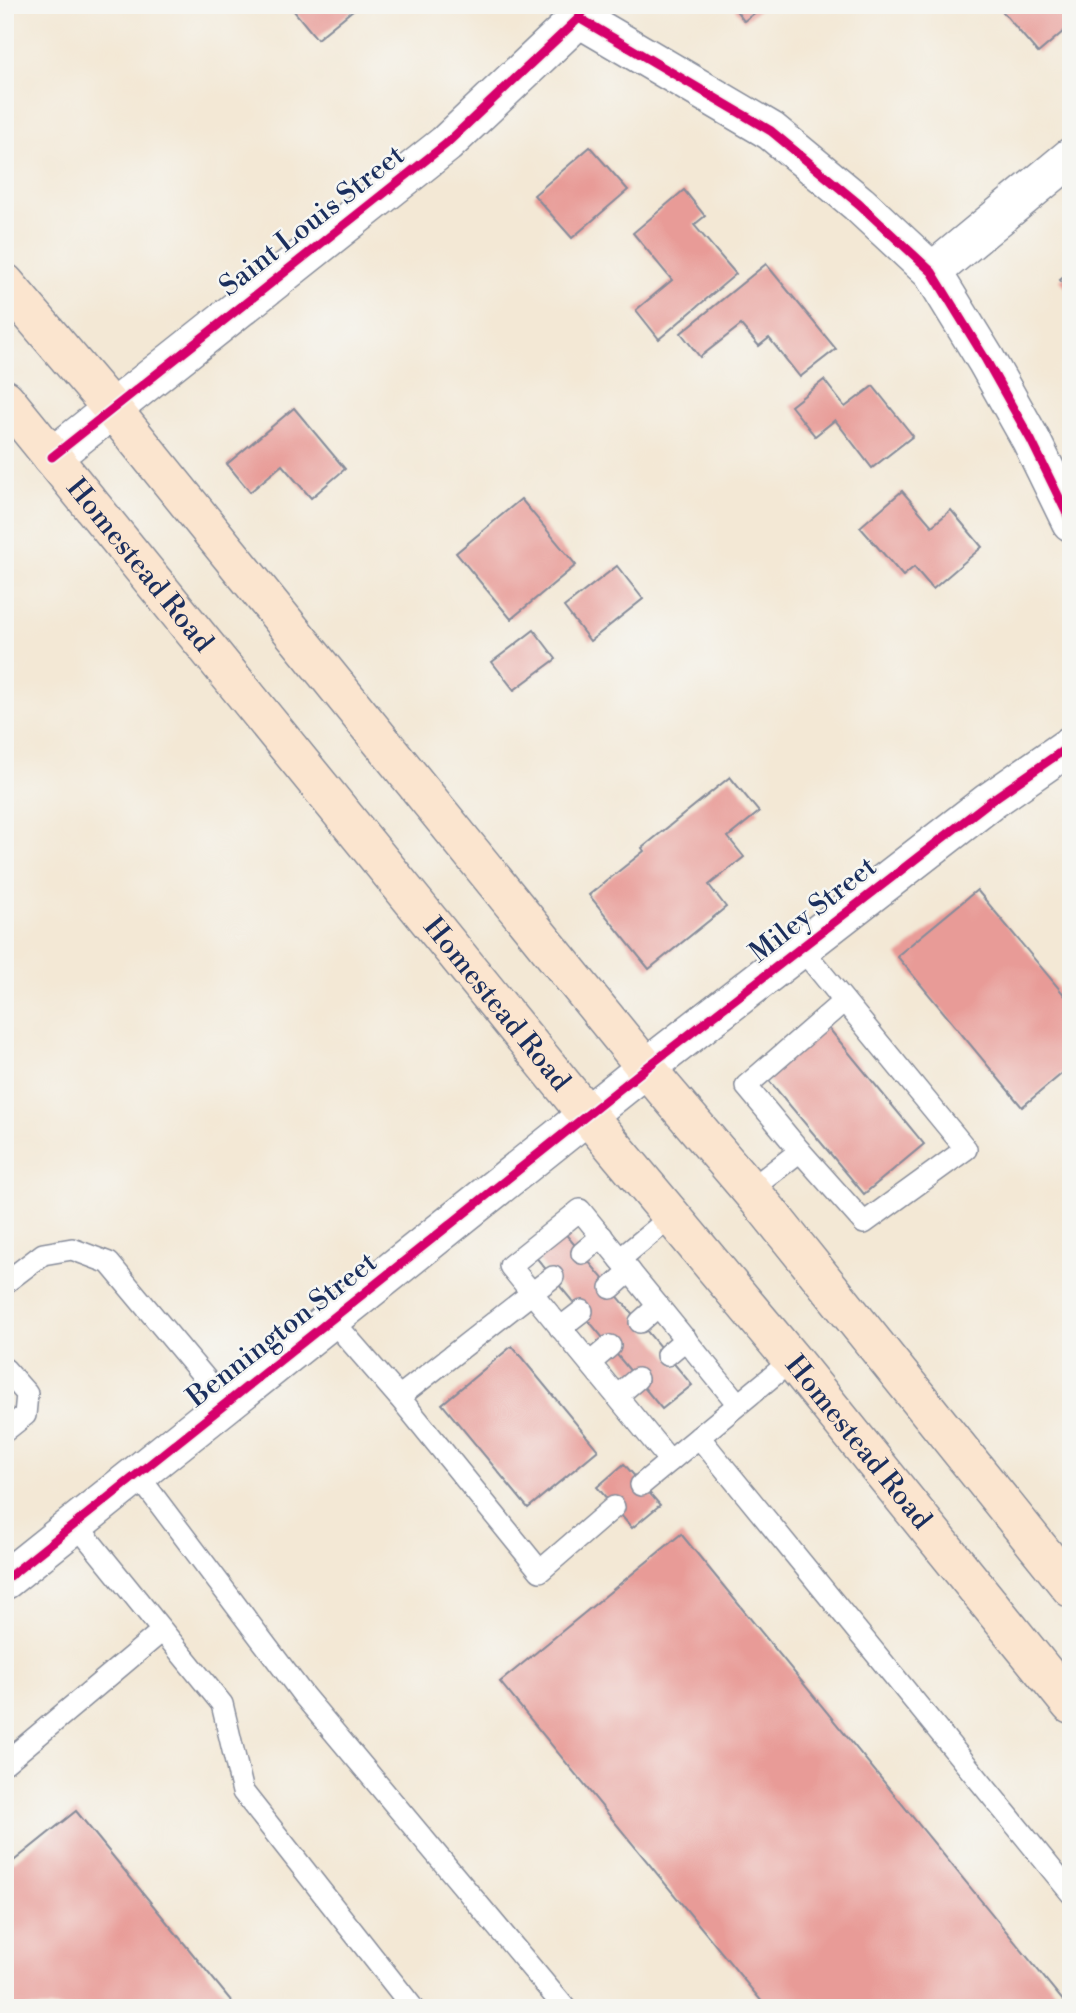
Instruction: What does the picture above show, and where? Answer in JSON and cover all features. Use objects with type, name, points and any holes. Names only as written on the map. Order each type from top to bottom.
[{"type":"main road","points":[[5,283],[112,409],[646,1068],[750,1190],[1071,1588]]},
{"type":"main road","name":"Homestead Road","points":[[5,399],[588,1116],[792,1360],[1071,1706]]},
{"type":"street","points":[[583,11],[771,131],[859,204],[932,272],[1031,440],[1071,522]]},
{"type":"street","name":"Saint Louis Street","points":[[52,457],[446,144],[583,11]]},
{"type":"street","points":[[932,272],[1071,158]]},
{"type":"street","name":"Miley Street","points":[[588,1116],[989,802],[1071,745]]},
{"type":"street","name":"Bennington Street","points":[[5,1580],[588,1116]]},
{"type":"lane","points":[[800,948],[844,1001],[966,1149],[864,1223],[746,1086],[844,1001]]},
{"type":"lane","points":[[750,1190],[800,1151]]},
{"type":"lane","points":[[670,1461],[510,1266],[580,1210],[738,1404]]},
{"type":"lane","points":[[611,1288],[625,1265],[672,1216]]},
{"type":"lane","points":[[582,1253],[602,1237]]},
{"type":"lane","points":[[9,1273],[43,1254],[72,1249],[109,1263],[226,1402]]},
{"type":"lane","points":[[399,1397],[553,1277]]},
{"type":"lane","points":[[639,1322],[658,1306]]},
{"type":"lane","points":[[560,1328],[582,1311]]},
{"type":"lane","points":[[332,1320],[399,1397],[540,1571],[614,1507]]},
{"type":"lane","points":[[667,1355],[686,1339]]},
{"type":"lane","points":[[590,1363],[610,1346]]},
{"type":"lane","points":[[641,1485],[792,1360]]},
{"type":"lane","points":[[5,1369],[27,1394],[25,1415],[5,1431]]},
{"type":"lane","points":[[617,1396],[638,1379]]},
{"type":"lane","points":[[699,1437],[1071,1893]]},
{"type":"lane","points":[[138,1474],[304,1696],[565,2008]]},
{"type":"lane","points":[[75,1523],[222,1704],[243,1792],[413,2008]]},
{"type":"lane","points":[[5,1762],[162,1631]]},
{"type":"building","points":[[289,5],[351,5],[354,9],[317,39]]},
{"type":"building","points":[[732,5],[765,5],[744,21]]},
{"type":"building","points":[[997,5],[1071,5],[1071,25],[1038,53]]},
{"type":"building","points":[[590,147],[628,190],[572,238],[534,195]]},
{"type":"building","points":[[684,190],[705,216],[694,225],[736,274],[659,339],[636,310],[672,280],[633,233]]},
{"type":"building","points":[[766,264],[836,349],[800,377],[769,338],[759,346],[741,325],[700,357],[681,333]]},
{"type":"building","points":[[1071,271],[1071,294],[1060,280]]},
{"type":"building","points":[[824,380],[845,407],[873,386],[913,436],[872,468],[835,420],[815,436],[791,406]]},
{"type":"building","points":[[294,408],[345,469],[311,498],[282,465],[250,492],[227,464]]},
{"type":"building","points":[[902,491],[932,526],[951,510],[982,547],[933,589],[914,567],[903,576],[860,527]]},
{"type":"building","points":[[521,499],[576,565],[511,619],[456,553]]},
{"type":"building","points":[[617,566],[643,599],[590,641],[564,607]]},
{"type":"building","points":[[534,630],[556,659],[514,690],[492,662]]},
{"type":"building","points":[[730,777],[759,812],[728,837],[744,857],[709,885],[726,907],[649,969],[589,895]]},
{"type":"building","points":[[977,890],[1071,1003],[1071,1066],[1022,1107],[897,956]]},
{"type":"building","points":[[827,1026],[924,1144],[864,1194],[766,1077]]},
{"type":"building","points":[[563,1231],[692,1385],[662,1409],[534,1255]]},
{"type":"building","points":[[512,1346],[598,1450],[528,1508],[442,1404]]},
{"type":"building","points":[[624,1464],[660,1505],[632,1528],[597,1487]]},
{"type":"building","points":[[681,1534],[1069,2008],[767,2008],[500,1682]]},
{"type":"building","points":[[76,1811],[237,2008],[5,2008],[5,1868]]},
{"type":"cycle path","points":[[52,457],[446,144],[579,18],[587,5]]},
{"type":"cycle path","points":[[579,18],[771,131],[859,204],[932,272],[1031,440],[1071,522]]},
{"type":"cycle path","points":[[5,1580],[646,1068],[989,802],[1071,745]]}]
